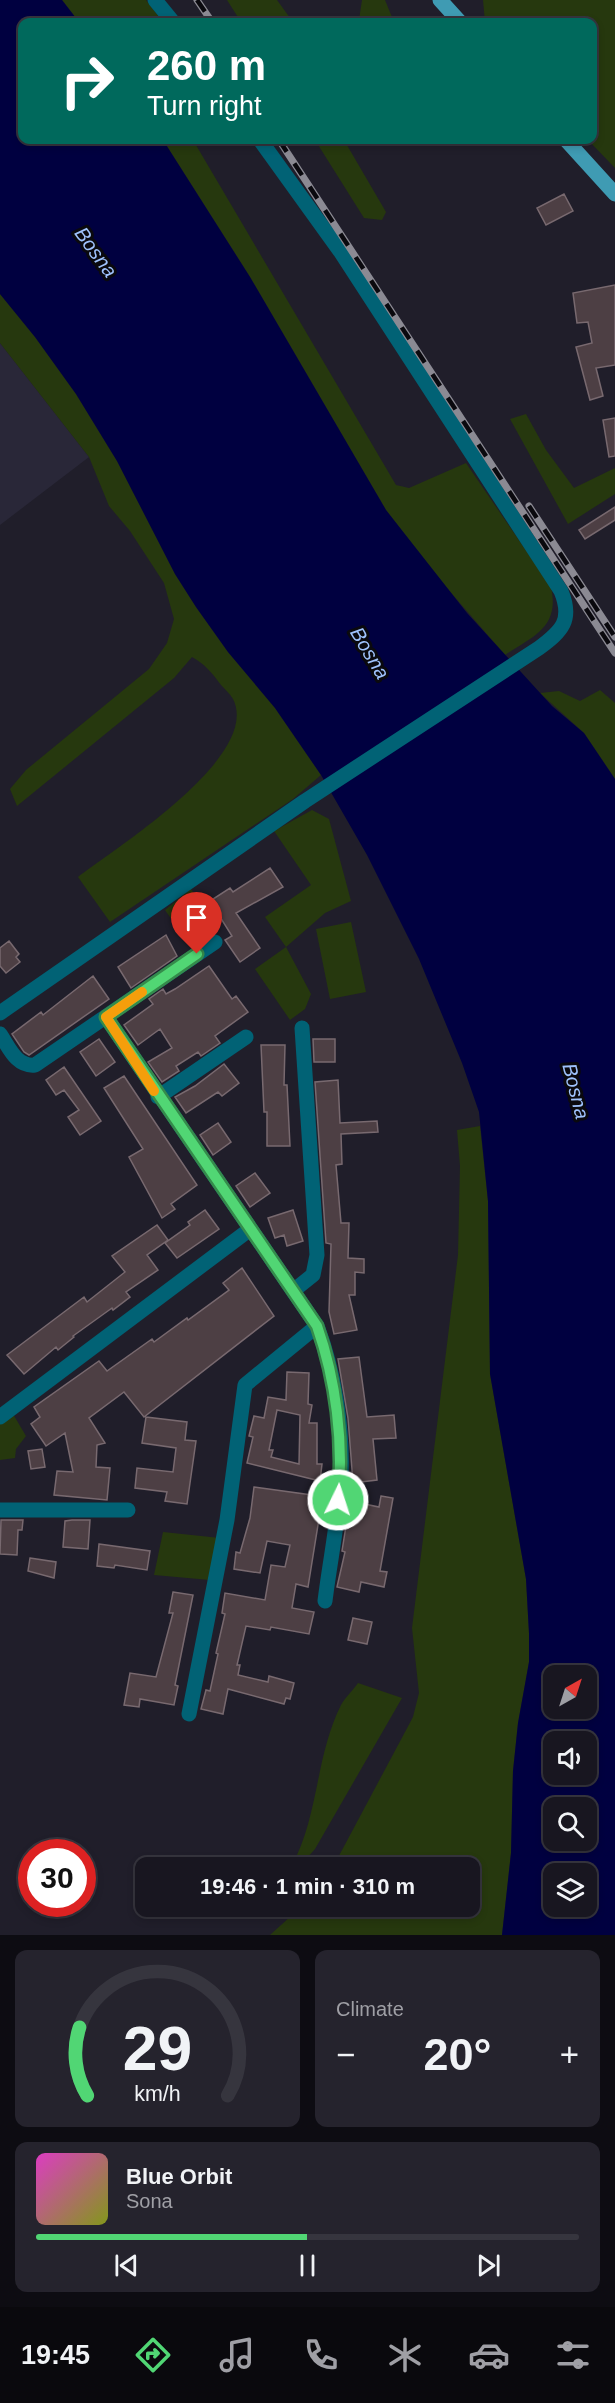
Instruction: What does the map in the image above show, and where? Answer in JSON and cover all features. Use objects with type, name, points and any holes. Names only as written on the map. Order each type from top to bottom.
[{"type":"main road","points":[[440,0],[456,18]]},
{"type":"main road","points":[[570,144],[615,194]]},
{"type":"street","points":[[155,0],[170,18]]},
{"type":"street","points":[[0,1013],[305,801],[539,648],[554,637],[564,624],[568,607],[561,591],[340,251],[263,144]]},
{"type":"street","points":[[0,1034],[17,1059],[34,1065],[215,942]]},
{"type":"street","points":[[106,1017],[158,1097],[317,1326],[324,1344],[336,1411],[341,1475],[325,1601]]},
{"type":"street","points":[[293,1291],[313,1275],[317,1255],[302,1028]]},
{"type":"street","points":[[158,1097],[246,1037]]},
{"type":"street","points":[[0,1417],[249,1230]]},
{"type":"street","points":[[189,1714],[227,1521],[244,1385],[317,1326]]},
{"type":"street","points":[[0,1510],[128,1510]]},
{"type":"shaded area","points":[[0,343],[89,457],[0,525]]},
{"type":"green space","points":[[62,0],[146,0],[160,18],[76,18]]},
{"type":"green space","points":[[227,0],[277,0],[290,18],[238,18]]},
{"type":"green space","points":[[362,0],[385,0],[392,18],[359,18]]},
{"type":"green space","points":[[483,0],[615,0],[615,168],[592,144],[597,144],[597,18],[485,18]]},
{"type":"green space","points":[[166,144],[195,144],[396,485],[409,488],[466,463],[551,587],[552,612],[548,621],[535,636],[505,655],[427,565],[386,510],[250,277]]},
{"type":"green space","points":[[318,144],[346,144],[386,212],[382,220],[364,218]]},
{"type":"green space","points":[[0,294],[35,337],[76,394],[117,461],[175,574],[196,607],[228,652],[275,708],[321,775],[293,799],[110,922],[78,877],[151,823],[207,773],[226,747],[236,722],[233,699],[208,669],[192,657],[174,678],[17,806],[10,789],[26,770],[149,669],[167,643],[174,619],[164,583],[130,531],[109,506],[89,457],[0,343]]},
{"type":"green space","points":[[526,414],[546,450],[574,488],[615,468],[615,494],[568,524],[510,419]]},
{"type":"green space","points":[[600,690],[615,703],[615,779],[584,733],[540,693],[559,691],[580,701]]},
{"type":"green space","points":[[312,810],[329,819],[351,901],[325,913],[286,947],[265,917],[311,885],[274,831]]},
{"type":"green space","points":[[191,889],[216,924],[188,943],[165,910]]},
{"type":"green space","points":[[351,922],[366,992],[330,999],[316,929]]},
{"type":"green space","points":[[286,947],[311,994],[305,1009],[290,1020],[255,969]]},
{"type":"green space","points":[[480,1126],[488,1201],[490,1374],[526,1579],[529,1662],[518,1723],[513,1771],[511,1853],[502,1935],[270,1935],[290,1917],[480,1917],[480,1857],[338,1857],[413,1717],[419,1693],[412,1628],[458,1255],[460,1166],[457,1130]]},
{"type":"green space","points":[[13,1414],[26,1436],[16,1449],[15,1458],[0,1460],[0,1424]]},
{"type":"green space","points":[[163,1532],[220,1538],[210,1580],[154,1575]]},
{"type":"green space","points":[[358,1683],[402,1698],[315,1849],[308,1857],[296,1857],[307,1828],[326,1745],[341,1705]]},
{"type":"water","name":"Bosna","points":[[0,0],[62,0],[76,18],[18,18],[18,144],[166,144],[250,277],[386,510],[467,613],[552,706],[584,733],[615,779],[615,1935],[502,1935],[511,1853],[513,1771],[518,1723],[529,1662],[529,1633],[526,1579],[490,1374],[488,1201],[479,1112],[462,1063],[419,959],[367,855],[321,775],[275,708],[228,652],[196,607],[175,574],[117,461],[76,394],[35,337],[0,294]]},
{"type":"building","points":[[564,194],[573,211],[546,225],[537,208]]},
{"type":"building","points":[[615,285],[615,365],[596,368],[603,396],[590,400],[576,347],[592,343],[588,322],[577,323],[573,293]]},
{"type":"building","points":[[615,418],[615,456],[609,457],[603,420]]},
{"type":"building","points":[[615,507],[615,520],[585,539],[579,530]]},
{"type":"building","points":[[270,868],[283,887],[236,913],[260,948],[240,962],[225,940],[232,936],[210,901],[230,888],[233,892]]},
{"type":"building","points":[[166,935],[177,956],[131,988],[118,967]]},
{"type":"building","points":[[9,941],[19,954],[16,957],[20,962],[6,973],[0,966],[0,948]]},
{"type":"building","points":[[209,966],[232,999],[236,996],[248,1012],[215,1036],[220,1043],[201,1056],[198,1052],[176,1066],[179,1071],[162,1082],[148,1062],[172,1048],[160,1029],[138,1045],[124,1025],[153,1004],[149,999],[163,989],[166,994]]},
{"type":"building","points":[[93,976],[109,999],[29,1055],[24,1052],[12,1034],[41,1012],[43,1015]]},
{"type":"building","points":[[99,1039],[115,1062],[96,1076],[80,1052]]},
{"type":"building","points":[[313,1039],[335,1039],[335,1062],[314,1062]]},
{"type":"building","points":[[261,1045],[285,1045],[284,1085],[287,1085],[290,1146],[267,1146],[267,1112],[264,1112]]},
{"type":"building","points":[[224,1064],[239,1083],[222,1096],[218,1092],[186,1113],[175,1097],[195,1086]]},
{"type":"building","points":[[64,1067],[101,1121],[80,1135],[68,1117],[79,1110],[64,1090],[56,1095],[46,1080]]},
{"type":"building","points":[[124,1076],[197,1185],[171,1204],[175,1209],[162,1218],[129,1157],[143,1149],[104,1088]]},
{"type":"building","points":[[338,1080],[340,1123],[377,1121],[378,1132],[341,1134],[342,1164],[336,1165],[341,1223],[349,1223],[348,1258],[364,1259],[364,1273],[355,1272],[355,1295],[349,1295],[357,1330],[334,1334],[329,1312],[331,1244],[326,1243],[315,1082]]},
{"type":"building","points":[[218,1123],[231,1142],[213,1155],[200,1135]]},
{"type":"building","points":[[255,1173],[270,1193],[250,1207],[236,1186]]},
{"type":"building","points":[[205,1210],[219,1229],[177,1258],[165,1243],[190,1225],[188,1222]]},
{"type":"building","points":[[293,1210],[303,1241],[287,1246],[284,1235],[275,1238],[268,1218]]},
{"type":"building","points":[[157,1225],[168,1240],[147,1255],[158,1270],[126,1292],[130,1297],[73,1336],[58,1350],[56,1347],[24,1374],[7,1355],[84,1297],[87,1302],[125,1272],[112,1256]]},
{"type":"building","points":[[242,1268],[274,1316],[144,1417],[124,1392],[89,1418],[105,1443],[97,1445],[96,1467],[110,1468],[107,1500],[54,1495],[57,1471],[73,1472],[65,1433],[46,1446],[31,1424],[40,1417],[34,1407],[99,1361],[107,1371],[152,1339],[154,1342],[187,1318],[188,1320],[229,1290],[223,1283]]},
{"type":"building","points":[[359,1357],[367,1417],[394,1415],[396,1438],[373,1439],[377,1480],[353,1483],[348,1418],[338,1359]]},
{"type":"building","points":[[287,1372],[309,1373],[308,1404],[312,1405],[309,1423],[317,1423],[317,1464],[322,1464],[320,1481],[247,1463],[253,1437],[249,1436],[254,1416],[264,1418],[268,1397],[286,1400]],"holes":[[[277,1410],[300,1415],[299,1464],[271,1457],[273,1450],[269,1450]]]},
{"type":"building","points":[[146,1417],[187,1422],[185,1440],[196,1441],[187,1504],[165,1501],[167,1492],[135,1488],[137,1468],[173,1472],[176,1448],[142,1443]]},
{"type":"building","points":[[42,1449],[45,1467],[31,1469],[28,1451]]},
{"type":"building","points":[[254,1487],[319,1496],[319,1500],[322,1500],[308,1587],[296,1584],[292,1608],[314,1612],[309,1634],[271,1627],[270,1630],[246,1626],[237,1665],[240,1665],[238,1675],[268,1682],[269,1676],[294,1683],[290,1699],[286,1698],[284,1704],[228,1689],[223,1714],[201,1709],[206,1690],[210,1691],[218,1654],[216,1653],[225,1614],[222,1613],[225,1593],[265,1600],[271,1565],[285,1567],[290,1545],[267,1541],[260,1573],[234,1569],[236,1552],[240,1553],[250,1518]]},
{"type":"building","points":[[381,1496],[393,1498],[380,1571],[387,1572],[384,1587],[361,1582],[359,1592],[337,1587],[345,1552],[342,1551],[350,1501],[379,1507]]},
{"type":"building","points":[[1,1520],[23,1520],[22,1530],[18,1530],[17,1555],[0,1554]]},
{"type":"building","points":[[90,1520],[88,1549],[63,1547],[65,1521]]},
{"type":"building","points":[[99,1544],[150,1551],[147,1570],[115,1565],[114,1568],[97,1566]]},
{"type":"building","points":[[30,1558],[56,1562],[54,1578],[28,1571]]},
{"type":"building","points":[[173,1592],[193,1595],[175,1685],[178,1686],[174,1705],[140,1699],[139,1707],[124,1705],[130,1673],[156,1677],[173,1613],[169,1613]]},
{"type":"building","points":[[353,1618],[372,1622],[367,1644],[348,1640]]},
{"type":"railway","points":[[197,0],[209,18]]},
{"type":"railway","points":[[282,144],[615,653]]},
{"type":"railway","points":[[529,506],[615,637]]},
{"type":"slow traffic","points":[[142,992],[106,1017],[154,1091]]},
{"type":"route","points":[[197,954],[106,1017],[158,1097],[317,1326],[324,1344],[336,1411],[341,1475],[338,1500]]}]
